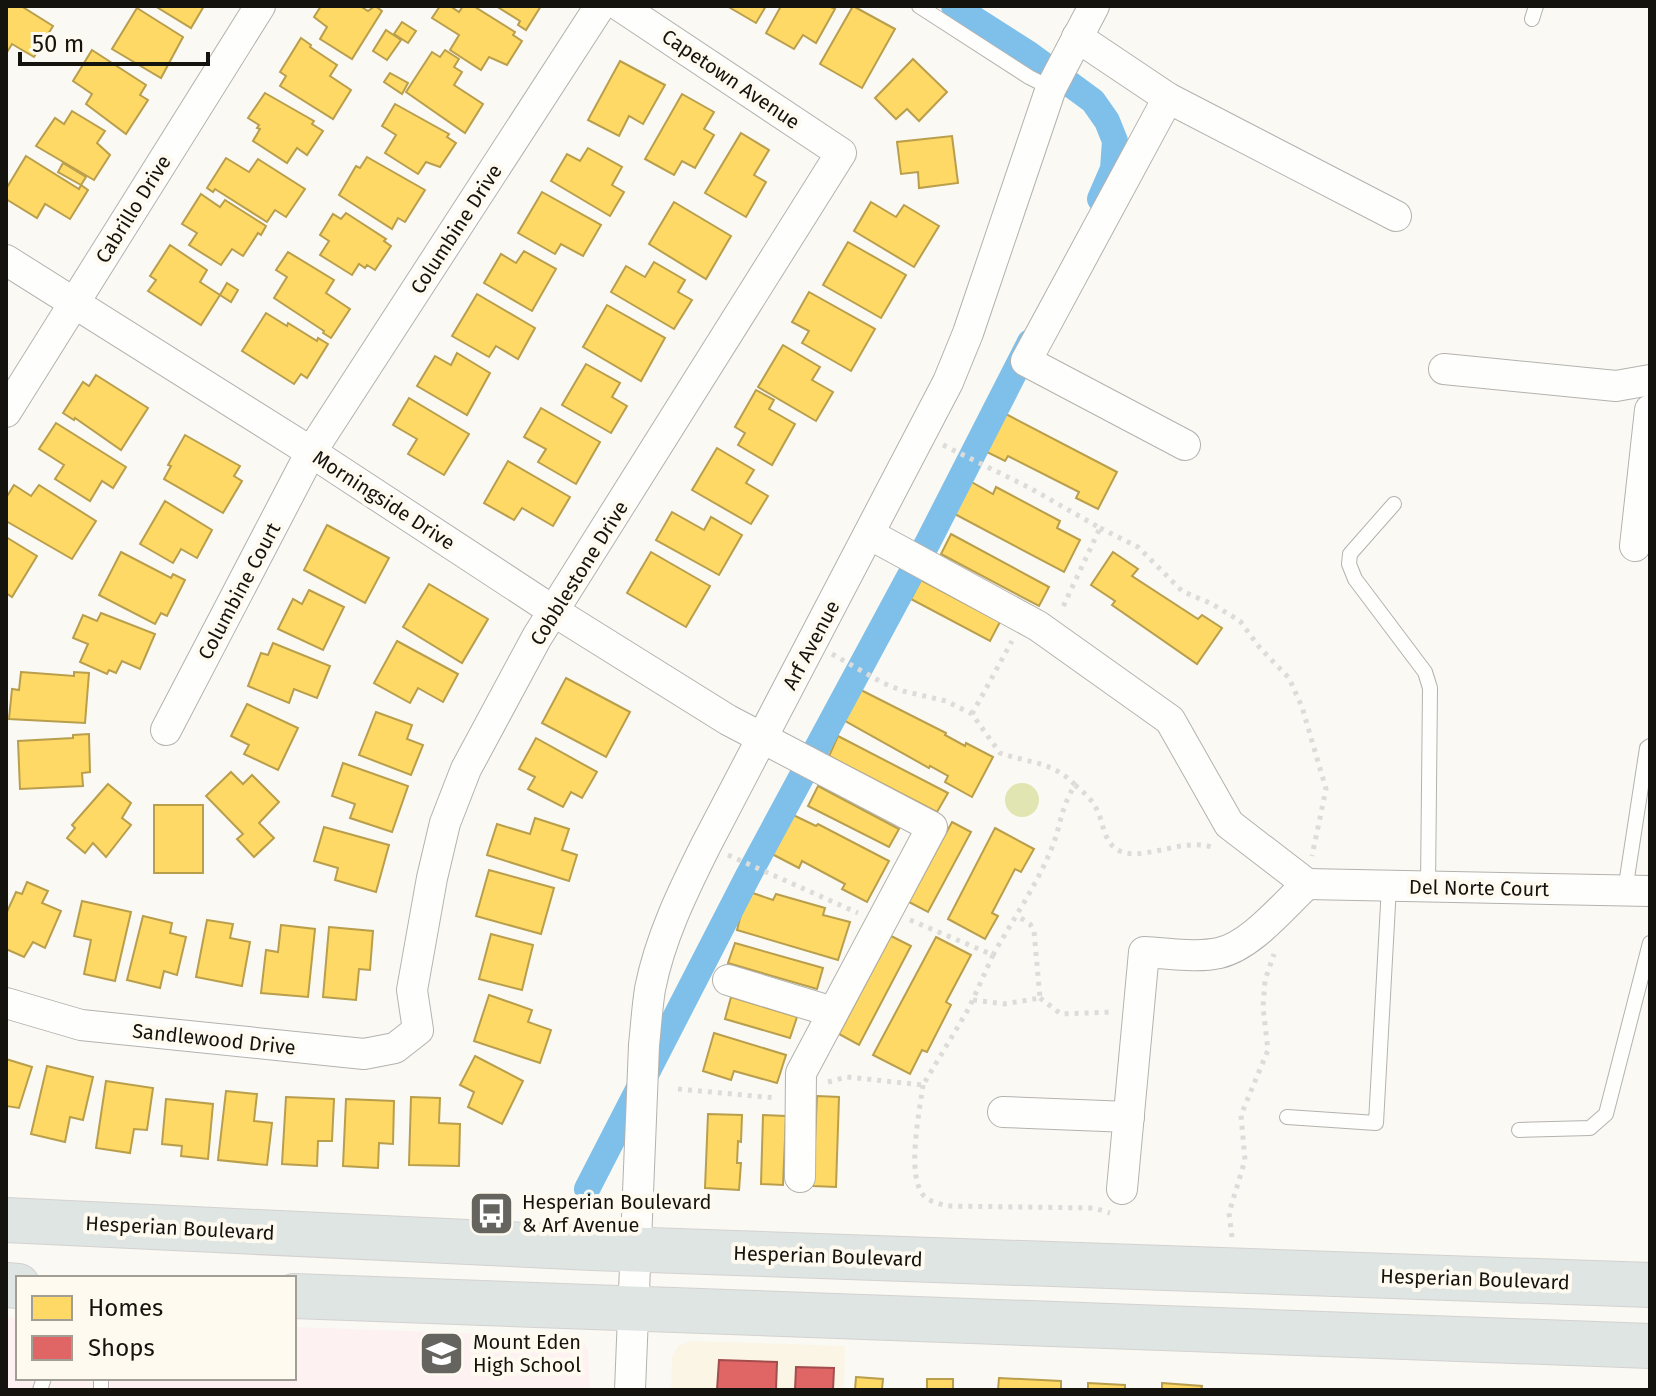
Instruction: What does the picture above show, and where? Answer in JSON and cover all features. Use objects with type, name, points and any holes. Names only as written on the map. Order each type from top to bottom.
[{"type":"main road","name":"Hesperian Boulevard","points":[[6,1220],[636,1248],[1650,1285]]},
{"type":"main road","points":[[296,1296],[1650,1346]]},
{"type":"street","name":"Cabrillo Drive","points":[[6,412],[260,6]]},
{"type":"street","name":"Columbine Drive","points":[[311,452],[600,6]]},
{"type":"street","name":"Capetown Avenue","points":[[620,6],[841,153]]},
{"type":"street","name":"Arf Avenue","points":[[630,1390],[644,1045],[650,990],[664,939],[683,890],[948,382],[968,333],[1051,88],[1094,6]]},
{"type":"street","points":[[1077,37],[1168,98],[1396,216]]},
{"type":"street","points":[[1168,98],[1026,361],[1185,445]]},
{"type":"street","name":"Cobblestone Drive","points":[[418,1030],[412,990],[432,878],[445,823],[466,769],[537,637],[841,153]]},
{"type":"street","name":"Morningside Drive","points":[[6,260],[311,452],[555,612],[761,740],[932,827],[884,916]]},
{"type":"street","points":[[1444,369],[1616,386],[1650,380]]},
{"type":"street","points":[[1635,546],[1650,410]]},
{"type":"street","name":"Columbine Court","points":[[166,730],[311,452]]},
{"type":"street","points":[[869,534],[1035,624],[1170,720],[1229,824],[1307,884],[1250,938],[1236,947],[1210,953],[1144,952],[1122,1189]]},
{"type":"street","name":"Del Norte Court","points":[[1307,884],[1637,891]]},
{"type":"street","points":[[800,1177],[801,1073],[884,916]]},
{"type":"street","points":[[728,980],[833,1012]]},
{"type":"street","name":"Sandlewood Drive","points":[[6,1003],[81,1025],[364,1054],[395,1048],[418,1030]]},
{"type":"street","points":[[1003,1112],[1129,1117]]},
{"type":"lane","points":[[919,6],[1051,88]]},
{"type":"lane","points":[[1394,504],[1350,554],[1349,564],[1355,579],[1425,672],[1430,688],[1428,887]]},
{"type":"lane","points":[[1637,891],[1647,748],[1650,746]]},
{"type":"lane","points":[[1287,1117],[1376,1123],[1389,886]]},
{"type":"lane","points":[[1519,1130],[1590,1128],[1606,1114],[1650,943]]},
{"type":"path","points":[[922,433],[1138,547],[1182,591],[1240,621],[1260,648],[1286,673],[1297,690],[1326,789],[1307,884]]},
{"type":"path","points":[[972,714],[1035,624],[1062,610],[1100,528]]},
{"type":"path","points":[[811,642],[883,683],[946,701],[972,714],[1000,753],[1044,763],[1056,769],[1096,807],[1110,843],[1121,852],[1147,852],[1191,843],[1218,850]]},
{"type":"path","points":[[1075,785],[1061,812],[1049,856],[993,955],[973,1000],[923,1085],[915,1156],[917,1182],[920,1191],[929,1200],[948,1206],[1094,1208],[1107,1213],[1122,1213],[1122,1189]]},
{"type":"path","points":[[706,845],[764,873],[993,955]]},
{"type":"path","points":[[1016,915],[1030,924],[1034,931],[1040,998]]},
{"type":"path","points":[[1230,1270],[1232,1239],[1229,1213],[1245,1160],[1241,1115],[1268,1050],[1263,1007],[1265,980],[1278,948]]},
{"type":"path","points":[[973,1000],[1004,1004],[1040,998],[1061,1014],[1138,1013]]},
{"type":"path","points":[[678,1089],[742,1096],[801,1091],[847,1077],[923,1085]]},
{"type":"shaded area","name":"Mount Eden High School","points":[[6,1317],[16,1318],[16,1380],[296,1380],[296,1327],[573,1337],[588,1348],[590,1390],[6,1390]]},
{"type":"shaded area","points":[[691,1341],[845,1346],[844,1390],[671,1390],[672,1357],[678,1346]]},
{"type":"green space","points":[[1022,783],[1034,788],[1039,800],[1034,812],[1022,817],[1010,812],[1005,800],[1010,788]]},
{"type":"building: Homes","points":[[6,6],[21,6],[53,26],[34,57],[12,44],[6,54]]},
{"type":"building: Homes","points":[[155,6],[204,6],[191,28]]},
{"type":"building: Homes","points":[[321,6],[360,6],[368,11],[375,6],[382,11],[352,59],[320,39],[327,27],[314,17]]},
{"type":"building: Homes","points":[[440,6],[450,6],[459,12],[463,6],[475,7],[515,32],[513,35],[522,41],[507,65],[489,57],[481,70],[450,50],[459,35],[432,18]]},
{"type":"building: Homes","points":[[496,6],[541,6],[526,30],[518,25],[520,21]]},
{"type":"building: Homes","points":[[727,6],[766,6],[756,23]]},
{"type":"building: Homes","points":[[781,6],[829,6],[835,9],[816,43],[803,35],[794,49],[766,33]]},
{"type":"building: Homes","points":[[853,6],[895,29],[862,88],[820,64]]},
{"type":"building: Homes","points":[[137,8],[183,37],[161,78],[112,49]]},
{"type":"building: Homes","points":[[402,22],[416,31],[408,43],[394,34]]},
{"type":"building: Homes","points":[[386,30],[401,40],[387,60],[373,51]]},
{"type":"building: Homes","points":[[301,38],[337,65],[330,76],[351,90],[333,119],[280,86],[286,76],[280,72]]},
{"type":"building: Homes","points":[[92,50],[146,85],[140,95],[148,100],[126,134],[86,104],[92,94],[73,81]]},
{"type":"building: Homes","points":[[445,50],[459,59],[454,67],[462,72],[454,85],[483,104],[465,133],[406,92],[432,52],[440,57]]},
{"type":"building: Homes","points":[[913,59],[947,92],[919,121],[907,109],[896,119],[875,98]]},
{"type":"building: Homes","points":[[620,61],[665,85],[643,124],[629,116],[619,136],[588,120]]},
{"type":"building: Homes","points":[[390,73],[408,83],[402,94],[384,82]]},
{"type":"building: Homes","points":[[265,93],[314,121],[312,124],[323,131],[307,155],[297,148],[287,163],[253,141],[260,129],[248,118]]},
{"type":"building: Homes","points":[[682,94],[714,112],[704,129],[714,135],[695,168],[682,161],[674,175],[645,159]]},
{"type":"building: Homes","points":[[395,104],[449,134],[447,137],[456,143],[440,167],[426,162],[418,174],[385,153],[396,135],[382,126]]},
{"type":"building: Homes","points":[[72,111],[105,131],[97,143],[110,155],[94,180],[36,146],[55,118],[64,124]]},
{"type":"building: Homes","points":[[741,133],[769,150],[754,175],[766,182],[746,217],[705,193]]},
{"type":"building: Homes","points":[[952,136],[958,183],[919,188],[918,172],[901,174],[897,142]]},
{"type":"building: Homes","points":[[588,148],[622,167],[612,185],[624,192],[610,216],[551,181],[567,154],[580,161]]},
{"type":"building: Homes","points":[[26,156],[79,189],[81,185],[88,190],[70,219],[45,204],[37,218],[6,199],[6,189]]},
{"type":"building: Homes","points":[[367,157],[425,190],[405,222],[398,218],[392,229],[339,195],[356,166],[360,168]]},
{"type":"building: Homes","points":[[226,158],[249,172],[258,159],[305,189],[286,217],[275,210],[267,222],[215,189],[213,192],[207,188]]},
{"type":"building: Homes","points":[[63,163],[86,177],[81,185],[58,172]]},
{"type":"building: Homes","points":[[542,192],[601,225],[583,256],[561,244],[555,254],[518,233]]},
{"type":"building: Homes","points":[[201,194],[220,207],[225,200],[266,226],[243,256],[232,249],[221,265],[189,245],[197,233],[182,224]]},
{"type":"building: Homes","points":[[674,202],[731,236],[706,279],[649,244]]},
{"type":"building: Homes","points":[[871,202],[896,217],[904,205],[939,226],[914,267],[854,231]]},
{"type":"building: Homes","points":[[346,213],[386,239],[384,241],[391,246],[375,270],[359,264],[352,275],[320,255],[329,241],[320,235],[333,214],[341,219]]},
{"type":"building: Homes","points":[[848,242],[906,275],[881,318],[823,285]]},
{"type":"building: Homes","points":[[170,245],[207,270],[200,282],[220,295],[201,325],[148,291],[156,280],[150,276]]},
{"type":"building: Homes","points":[[524,251],[556,269],[532,311],[484,283],[501,254],[516,263]]},
{"type":"building: Homes","points":[[288,252],[334,280],[326,293],[350,309],[331,338],[274,298],[287,277],[276,270]]},
{"type":"building: Homes","points":[[654,262],[685,280],[678,292],[692,300],[674,329],[611,292],[626,266],[645,277]]},
{"type":"building: Homes","points":[[227,283],[238,290],[231,302],[220,295]]},
{"type":"building: Homes","points":[[809,292],[875,329],[851,371],[802,343],[809,331],[792,322]]},
{"type":"building: Homes","points":[[477,294],[535,328],[518,359],[496,346],[489,357],[452,336]]},
{"type":"building: Homes","points":[[607,305],[665,338],[641,381],[583,347]]},
{"type":"building: Homes","points":[[266,313],[328,344],[307,378],[301,374],[294,384],[242,351]]},
{"type":"building: Homes","points":[[783,345],[820,367],[812,380],[833,392],[816,421],[758,387]]},
{"type":"building: Homes","points":[[457,353],[490,373],[467,415],[417,386],[435,356],[451,365]]},
{"type":"building: Homes","points":[[586,364],[620,383],[612,397],[627,406],[611,433],[562,405]]},
{"type":"building: Homes","points":[[96,375],[148,408],[121,450],[63,413],[83,382],[89,386]]},
{"type":"building: Homes","points":[[756,390],[774,400],[769,409],[795,424],[772,465],[738,445],[745,433],[735,427]]},
{"type":"building: Homes","points":[[409,398],[469,434],[444,475],[408,454],[417,439],[393,425]]},
{"type":"building: Homes","points":[[541,408],[600,442],[576,484],[538,462],[546,449],[524,437]]},
{"type":"building: Homes","points":[[1004,413],[1117,472],[1098,509],[1076,498],[1079,492],[1008,456],[1005,461],[983,450]]},
{"type":"building: Homes","points":[[56,423],[126,467],[113,488],[102,481],[90,501],[55,479],[64,465],[39,449]]},
{"type":"building: Homes","points":[[185,435],[240,466],[234,476],[242,481],[223,513],[164,479],[171,466],[168,465]]},
{"type":"building: Homes","points":[[717,448],[754,470],[746,483],[768,496],[751,524],[692,490]]},
{"type":"building: Homes","points":[[508,461],[570,497],[553,526],[522,508],[514,520],[484,503]]},
{"type":"building: Homes","points":[[968,480],[993,494],[996,487],[1060,521],[1057,528],[1080,540],[1064,572],[951,512]]},
{"type":"building: Homes","points":[[14,485],[31,496],[39,485],[96,521],[72,559],[6,521],[6,498]]},
{"type":"building: Homes","points":[[165,501],[212,530],[197,558],[181,549],[173,563],[140,544]]},
{"type":"building: Homes","points":[[672,512],[704,530],[711,517],[742,535],[719,575],[656,540]]},
{"type":"building: Homes","points":[[327,525],[389,558],[365,603],[304,570]]},
{"type":"building: Homes","points":[[951,534],[1049,587],[1039,606],[941,554]]},
{"type":"building: Homes","points":[[6,537],[37,556],[12,597],[6,593]]},
{"type":"building: Homes","points":[[121,552],[171,578],[173,574],[185,580],[167,616],[161,613],[155,624],[99,595]]},
{"type":"building: Homes","points":[[651,552],[710,586],[686,627],[627,593]]},
{"type":"building: Homes","points":[[1113,552],[1138,569],[1132,576],[1198,619],[1202,615],[1222,628],[1197,664],[1112,605],[1115,601],[1091,585]]},
{"type":"building: Homes","points":[[921,580],[1000,622],[990,641],[911,599]]},
{"type":"building: Homes","points":[[429,584],[488,619],[462,663],[403,627]]},
{"type":"building: Homes","points":[[309,590],[344,607],[323,650],[278,629],[293,599],[302,604]]},
{"type":"building: Homes","points":[[101,613],[155,634],[140,669],[122,661],[116,673],[109,670],[107,674],[80,662],[88,644],[73,638],[83,615],[97,621]]},
{"type":"building: Homes","points":[[397,641],[458,674],[443,702],[418,688],[410,703],[374,683]]},
{"type":"building: Homes","points":[[273,643],[330,666],[317,698],[294,689],[289,703],[248,686],[261,653],[268,655]]},
{"type":"building: Homes","points":[[21,672],[74,676],[74,672],[89,673],[85,723],[9,719],[12,689],[19,690]]},
{"type":"building: Homes","points":[[566,678],[630,712],[606,757],[542,723]]},
{"type":"building: Homes","points":[[857,688],[946,733],[965,746],[966,743],[993,757],[972,797],[945,782],[948,776],[840,718]]},
{"type":"building: Homes","points":[[247,704],[298,728],[278,770],[244,754],[249,745],[231,736]]},
{"type":"building: Homes","points":[[376,712],[412,725],[407,739],[423,745],[411,775],[359,755]]},
{"type":"building: Homes","points":[[89,734],[90,772],[82,773],[83,786],[20,789],[18,741],[73,738],[73,735]]},
{"type":"building: Homes","points":[[838,736],[948,793],[937,812],[829,756]]},
{"type":"building: Homes","points":[[536,738],[597,772],[582,798],[571,792],[563,807],[528,789],[535,777],[519,769]]},
{"type":"building: Homes","points":[[343,763],[408,786],[392,832],[350,818],[355,804],[332,796]]},
{"type":"building: Homes","points":[[231,772],[243,784],[252,775],[279,802],[259,823],[274,838],[254,857],[237,839],[243,834],[206,796]]},
{"type":"building: Homes","points":[[108,784],[131,803],[122,818],[131,825],[106,857],[93,843],[85,853],[67,838],[75,828],[72,825]]},
{"type":"building: Homes","points":[[818,786],[899,829],[889,847],[808,806]]},
{"type":"building: Homes","points":[[154,805],[203,805],[203,873],[154,873]]},
{"type":"building: Homes","points":[[789,813],[816,826],[818,824],[889,861],[867,902],[842,889],[845,884],[802,861],[799,868],[768,852]]},
{"type":"building: Homes","points":[[535,818],[569,829],[562,850],[577,855],[569,881],[487,855],[497,824],[530,834]]},
{"type":"building: Homes","points":[[952,822],[971,832],[928,912],[909,902]]},
{"type":"building: Homes","points":[[324,827],[389,845],[376,892],[335,880],[338,868],[314,861]]},
{"type":"building: Homes","points":[[995,828],[1034,849],[1021,872],[1015,869],[992,913],[998,916],[985,939],[948,919]]},
{"type":"building: Homes","points":[[489,870],[554,888],[541,934],[476,916]]},
{"type":"building: Homes","points":[[27,882],[48,891],[42,903],[61,911],[45,948],[33,942],[24,957],[6,949],[6,914],[16,892],[22,894]]},
{"type":"building: Homes","points":[[747,891],[773,900],[776,894],[825,908],[823,915],[850,922],[838,960],[737,930]]},
{"type":"building: Homes","points":[[82,901],[131,912],[115,981],[84,974],[91,940],[74,936]]},
{"type":"building: Homes","points":[[143,916],[172,923],[170,933],[186,937],[177,975],[164,971],[160,988],[127,980]]},
{"type":"building: Homes","points":[[207,920],[233,924],[230,938],[250,942],[242,986],[196,977]]},
{"type":"building: Homes","points":[[281,925],[315,929],[308,997],[261,993],[266,950],[278,952]]},
{"type":"building: Homes","points":[[329,927],[373,931],[370,970],[359,969],[356,1000],[323,997]]},
{"type":"building: Homes","points":[[491,934],[533,945],[522,990],[479,979]]},
{"type":"building: Homes","points":[[891,936],[911,946],[859,1045],[839,1034]]},
{"type":"building: Homes","points":[[936,937],[971,955],[946,1002],[951,1005],[927,1052],[922,1050],[910,1074],[873,1055]]},
{"type":"building: Homes","points":[[735,943],[823,968],[817,989],[728,963]]},
{"type":"building: Homes","points":[[489,995],[532,1010],[528,1022],[551,1030],[540,1063],[474,1041]]},
{"type":"building: Homes","points":[[731,997],[797,1017],[790,1038],[725,1019]]},
{"type":"building: Homes","points":[[714,1033],[786,1055],[777,1083],[734,1071],[731,1080],[703,1071]]},
{"type":"building: Homes","points":[[475,1056],[523,1081],[502,1124],[468,1107],[474,1092],[460,1085]]},
{"type":"building: Homes","points":[[6,1059],[32,1067],[19,1108],[6,1106]]},
{"type":"building: Homes","points":[[47,1066],[93,1077],[83,1120],[70,1117],[65,1142],[31,1134]]},
{"type":"building: Homes","points":[[106,1081],[153,1088],[147,1130],[134,1129],[130,1153],[96,1148]]},
{"type":"building: Homes","points":[[226,1091],[257,1094],[254,1121],[272,1123],[267,1165],[218,1160]]},
{"type":"building: Homes","points":[[817,1096],[839,1097],[836,1187],[813,1186]]},
{"type":"building: Homes","points":[[286,1097],[334,1099],[332,1141],[318,1141],[317,1166],[282,1164]]},
{"type":"building: Homes","points":[[411,1097],[440,1098],[439,1123],[460,1124],[459,1166],[409,1165]]},
{"type":"building: Homes","points":[[166,1099],[213,1104],[208,1159],[181,1156],[182,1146],[162,1144]]},
{"type":"building: Homes","points":[[346,1099],[394,1101],[393,1144],[379,1143],[378,1168],[343,1166]]},
{"type":"building: Homes","points":[[708,1114],[742,1115],[737,1163],[741,1163],[739,1190],[705,1188]]},
{"type":"building: Homes","points":[[763,1115],[786,1116],[783,1185],[761,1184]]},
{"type":"building: Homes","points":[[856,1377],[883,1379],[882,1389],[890,1390],[855,1390]]},
{"type":"building: Homes","points":[[999,1378],[1061,1381],[1061,1390],[998,1390]]},
{"type":"building: Homes","points":[[927,1379],[953,1379],[953,1390],[927,1390]]},
{"type":"building: Homes","points":[[1088,1383],[1125,1385],[1125,1390],[1088,1390]]},
{"type":"building: Homes","points":[[1162,1383],[1202,1386],[1201,1390],[1162,1390]]},
{"type":"building: Shops","points":[[719,1360],[777,1362],[776,1390],[717,1390]]},
{"type":"building: Shops","points":[[796,1367],[834,1368],[833,1390],[795,1390]]},
{"type":"waterway","points":[[954,6],[1029,54],[1093,101],[1107,121],[1115,141],[1113,169],[1100,199]]},
{"type":"waterway","points":[[587,1189],[1030,342]]},
{"type":"place","name":"Hesperian Boulevard & Arf Avenue","points":[[491,1213]]},
{"type":"place","name":"Mount Eden High School","points":[[442,1353]]}]
